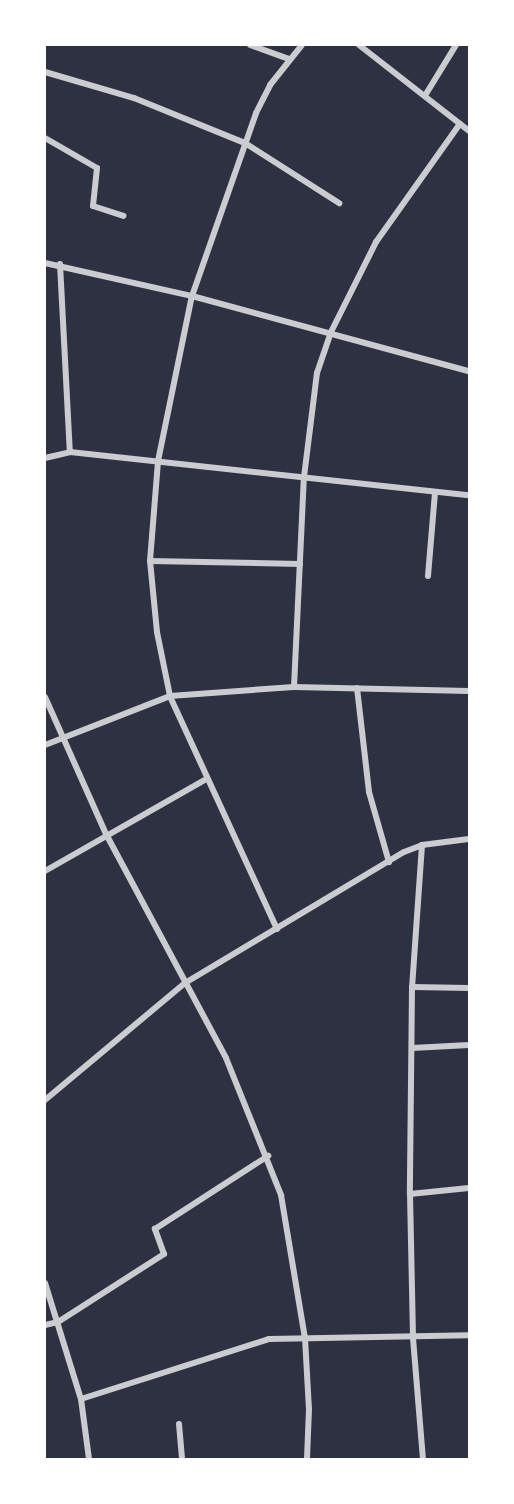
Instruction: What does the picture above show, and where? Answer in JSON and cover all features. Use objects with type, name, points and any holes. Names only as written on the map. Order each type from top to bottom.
[{"type":"street","points":[[250,45],[289,59]]},
{"type":"street","points":[[277,929],[206,779],[170,696],[157,632],[150,561],[158,461],[192,296],[245,143],[270,85],[302,45]]},
{"type":"street","points":[[359,45],[426,94],[469,131]]},
{"type":"street","points":[[426,94],[456,45]]},
{"type":"street","points":[[45,72],[134,98],[245,143],[339,203]]},
{"type":"street","points":[[294,687],[304,477],[317,373],[331,332],[376,242],[460,124]]},
{"type":"street","points":[[45,138],[97,168],[93,206],[123,216]]},
{"type":"street","points":[[45,262],[192,296],[469,371]]},
{"type":"street","points":[[60,264],[70,452]]},
{"type":"street","points":[[45,458],[70,452],[469,495]]},
{"type":"street","points":[[428,576],[435,492]]},
{"type":"street","points":[[150,561],[300,564]]},
{"type":"street","points":[[45,745],[60,737],[170,696],[294,687],[469,691]]},
{"type":"street","points":[[357,688],[369,792],[388,862]]},
{"type":"street","points":[[45,698],[60,737],[106,834],[226,1058],[268,1156],[281,1195],[305,1338],[309,1409],[307,1459]]},
{"type":"street","points":[[45,871],[106,834],[206,779]]},
{"type":"street","points":[[45,1100],[185,983],[388,862],[422,845],[469,838]]},
{"type":"street","points":[[422,845],[412,987],[410,1194],[413,1338],[423,1459]]},
{"type":"street","points":[[412,987],[469,988]]},
{"type":"street","points":[[411,1048],[469,1045]]},
{"type":"street","points":[[45,1325],[58,1322],[166,1252],[155,1229],[268,1156]]},
{"type":"street","points":[[410,1194],[469,1188]]},
{"type":"street","points":[[45,1283],[81,1399],[89,1459]]},
{"type":"street","points":[[81,1399],[249,1344],[305,1338],[413,1338],[469,1335]]},
{"type":"street","points":[[179,1424],[182,1459]]}]
